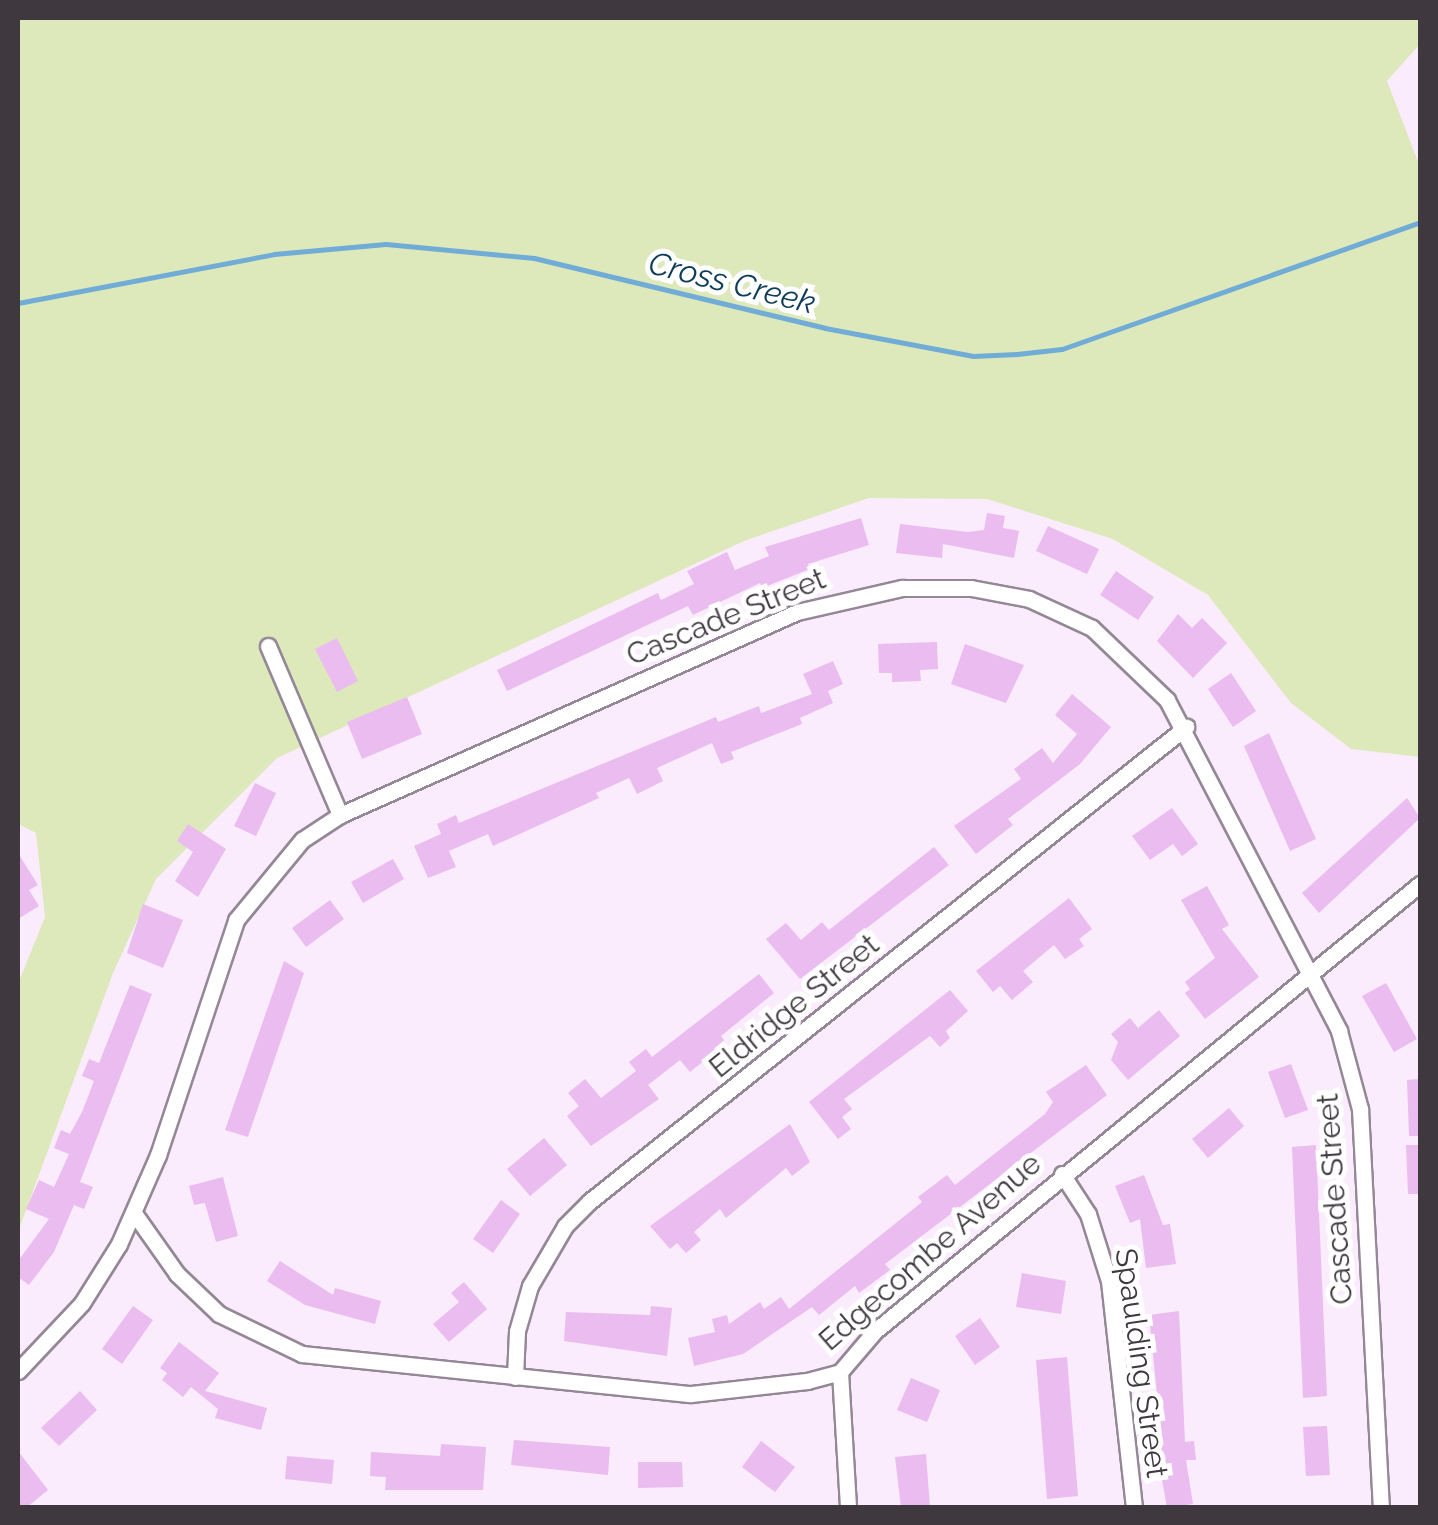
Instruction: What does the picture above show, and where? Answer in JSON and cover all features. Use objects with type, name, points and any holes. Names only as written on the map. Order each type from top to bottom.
[{"type":"street","name":"Cascade Street","points":[[18,1371],[82,1303],[134,1213],[236,920],[276,864],[340,815],[798,612],[902,588],[1006,593],[1061,611],[1120,649],[1186,728],[1347,1052],[1360,1109],[1382,1508]]},
{"type":"street","points":[[268,646],[340,815]]},
{"type":"street","name":"Eldridge Street","points":[[515,1378],[517,1331],[530,1286],[565,1226],[590,1201],[1186,728]]},
{"type":"street","name":"Edgecombe Avenue","points":[[134,1213],[192,1291],[280,1347],[337,1361],[714,1394],[840,1372],[875,1330],[1420,884]]},
{"type":"street","name":"Spaulding Street","points":[[1062,1174],[1088,1214],[1109,1281],[1134,1508]]},
{"type":"street","points":[[840,1372],[848,1508]]},
{"type":"green space","points":[[18,18],[1420,18],[1420,44],[1387,81],[1420,167],[1420,757],[1351,749],[1291,703],[1208,595],[1113,539],[987,499],[869,498],[744,541],[277,758],[156,879],[113,973],[18,1232],[18,984],[45,917],[36,833],[18,824]]},
{"type":"building","points":[[987,513],[1005,516],[1003,528],[1019,531],[1014,558],[943,544],[942,558],[896,553],[900,524],[968,532],[984,530]]},
{"type":"building","points":[[861,518],[869,545],[808,564],[810,569],[762,588],[760,583],[693,615],[688,606],[507,691],[497,670],[658,593],[661,600],[694,584],[687,571],[727,552],[735,570],[769,556],[765,547]]},
{"type":"building","points":[[1048,526],[1099,549],[1087,574],[1036,551]]},
{"type":"building","points":[[1116,571],[1154,597],[1138,620],[1100,595]]},
{"type":"building","points":[[1178,614],[1192,628],[1202,618],[1227,643],[1193,678],[1157,641]]},
{"type":"building","points":[[337,638],[358,681],[337,692],[315,649]]},
{"type":"building","points":[[937,642],[938,669],[920,670],[921,681],[892,682],[892,673],[879,673],[878,644]]},
{"type":"building","points":[[965,644],[1024,665],[1006,703],[951,684]]},
{"type":"building","points":[[833,661],[843,684],[828,691],[833,703],[800,718],[802,724],[731,752],[734,759],[721,764],[712,743],[657,768],[663,781],[637,794],[629,778],[596,793],[599,798],[493,846],[488,834],[449,851],[456,867],[428,878],[414,846],[441,834],[437,824],[456,815],[459,823],[716,717],[718,722],[759,706],[761,713],[812,694],[803,674]]},
{"type":"building","points":[[1231,673],[1256,711],[1233,727],[1208,689]]},
{"type":"building","points":[[1072,694],[1111,727],[1080,764],[1008,819],[1013,825],[976,854],[954,826],[1021,779],[1014,769],[1042,748],[1053,763],[1077,734],[1055,715]]},
{"type":"building","points":[[407,697],[422,734],[362,759],[347,722]]},
{"type":"building","points":[[1269,733],[1316,839],[1290,851],[1244,746]]},
{"type":"building","points":[[255,783],[276,793],[256,836],[234,826]]},
{"type":"building","points":[[1407,798],[1420,818],[1319,913],[1302,893]]},
{"type":"building","points":[[1172,808],[1198,844],[1182,856],[1173,844],[1150,860],[1132,836]]},
{"type":"building","points":[[188,824],[226,849],[198,897],[175,881],[193,852],[177,841]]},
{"type":"building","points":[[934,847],[949,865],[800,979],[766,939],[786,923],[801,940],[822,922],[829,930]]},
{"type":"building","points":[[18,853],[38,885],[29,890],[39,906],[18,919]]},
{"type":"building","points":[[393,859],[404,879],[363,903],[351,882]]},
{"type":"building","points":[[1207,886],[1229,925],[1222,929],[1259,977],[1205,1019],[1185,993],[1190,989],[1185,982],[1215,958],[1181,900]]},
{"type":"building","points":[[1069,898],[1092,929],[1079,939],[1084,946],[1065,959],[1054,945],[1023,971],[1033,982],[1012,1000],[1000,986],[993,992],[976,971]]},
{"type":"building","points":[[330,900],[344,919],[306,947],[292,928]]},
{"type":"building","points":[[143,904],[183,920],[163,968],[127,953]]},
{"type":"building","points":[[284,961],[304,973],[248,1137],[225,1130]]},
{"type":"building","points":[[759,974],[774,993],[721,1036],[726,1043],[690,1072],[680,1060],[648,1085],[659,1099],[591,1146],[567,1116],[579,1106],[568,1093],[585,1079],[601,1098],[636,1071],[629,1062],[646,1049],[652,1057]]},
{"type":"building","points":[[1386,983],[1417,1039],[1394,1052],[1362,996]]},
{"type":"building","points":[[130,985],[152,994],[80,1182],[93,1187],[84,1209],[74,1205],[54,1252],[29,1285],[18,1277],[18,1261],[49,1219],[26,1209],[39,1180],[54,1187],[69,1154],[54,1148],[61,1130],[70,1134],[82,1112],[94,1081],[82,1076],[89,1059],[99,1063]]},
{"type":"building","points":[[950,990],[968,1011],[946,1031],[950,1038],[940,1047],[930,1036],[844,1099],[852,1109],[842,1117],[851,1129],[838,1139],[809,1102]]},
{"type":"building","points":[[1159,1010],[1180,1036],[1128,1080],[1111,1060],[1118,1042],[1111,1034],[1130,1018],[1138,1028]]},
{"type":"building","points":[[1291,1064],[1308,1110],[1285,1118],[1268,1072]]},
{"type":"building","points":[[1086,1065],[1107,1095],[885,1264],[890,1270],[859,1293],[855,1286],[819,1315],[812,1307],[743,1354],[694,1366],[688,1338],[715,1332],[712,1319],[727,1315],[729,1324],[760,1302],[764,1309],[781,1297],[789,1309],[922,1202],[918,1197],[947,1175],[955,1185],[1045,1114],[1053,1102],[1046,1092]]},
{"type":"building","points":[[1420,1079],[1420,1136],[1409,1136],[1407,1080]]},
{"type":"building","points":[[1229,1108],[1244,1126],[1208,1158],[1192,1139]]},
{"type":"building","points":[[790,1124],[810,1162],[792,1176],[786,1168],[726,1218],[720,1209],[694,1232],[701,1240],[686,1253],[677,1243],[670,1249],[650,1226]]},
{"type":"building","points":[[544,1138],[567,1165],[530,1196],[507,1169]]},
{"type":"building","points":[[1316,1145],[1327,1396],[1303,1398],[1292,1147]]},
{"type":"building","points":[[1406,1145],[1420,1145],[1420,1194],[1408,1194]]},
{"type":"building","points":[[1144,1175],[1163,1225],[1170,1224],[1176,1264],[1146,1268],[1140,1219],[1130,1223],[1115,1186]]},
{"type":"building","points":[[223,1177],[238,1236],[216,1242],[205,1203],[194,1205],[189,1186]]},
{"type":"building","points":[[501,1200],[520,1214],[493,1253],[473,1239]]},
{"type":"building","points":[[280,1261],[333,1295],[335,1288],[381,1301],[375,1324],[305,1305],[267,1281]]},
{"type":"building","points":[[1022,1273],[1066,1281],[1061,1314],[1016,1307]]},
{"type":"building","points":[[464,1282],[487,1309],[449,1342],[433,1324],[459,1302],[451,1293]]},
{"type":"building","points":[[133,1306],[153,1320],[122,1364],[102,1349]]},
{"type":"building","points":[[651,1306],[672,1308],[667,1356],[564,1341],[566,1312],[650,1315]]},
{"type":"building","points":[[1179,1311],[1185,1442],[1194,1441],[1196,1460],[1186,1460],[1193,1504],[1167,1508],[1159,1462],[1154,1463],[1150,1415],[1159,1414],[1149,1315]]},
{"type":"building","points":[[980,1318],[1000,1347],[975,1365],[955,1336]]},
{"type":"building","points":[[179,1342],[219,1373],[205,1391],[267,1408],[261,1430],[215,1418],[218,1409],[191,1387],[183,1397],[162,1380],[167,1373],[160,1368]]},
{"type":"building","points":[[1067,1357],[1078,1496],[1047,1499],[1036,1360]]},
{"type":"building","points":[[911,1378],[940,1390],[927,1422],[897,1410]]},
{"type":"building","points":[[80,1391],[97,1410],[59,1446],[41,1428]]},
{"type":"building","points":[[1327,1426],[1330,1475],[1306,1476],[1303,1427]]},
{"type":"building","points":[[514,1440],[610,1447],[608,1475],[511,1465]]},
{"type":"building","points":[[761,1441],[795,1467],[775,1492],[742,1467]]},
{"type":"building","points":[[441,1444],[486,1447],[483,1490],[385,1490],[386,1477],[370,1476],[371,1452],[440,1456]]},
{"type":"building","points":[[18,1451],[48,1490],[26,1508],[18,1508]]},
{"type":"building","points":[[926,1454],[930,1508],[901,1508],[895,1457]]},
{"type":"building","points":[[287,1456],[334,1460],[332,1484],[285,1479]]},
{"type":"building","points":[[638,1462],[682,1462],[683,1487],[638,1488]]},
{"type":"waterway","name":"Cross Creek","points":[[18,303],[274,254],[386,244],[534,258],[825,328],[973,356],[1017,354],[1062,349],[1420,222]]}]
